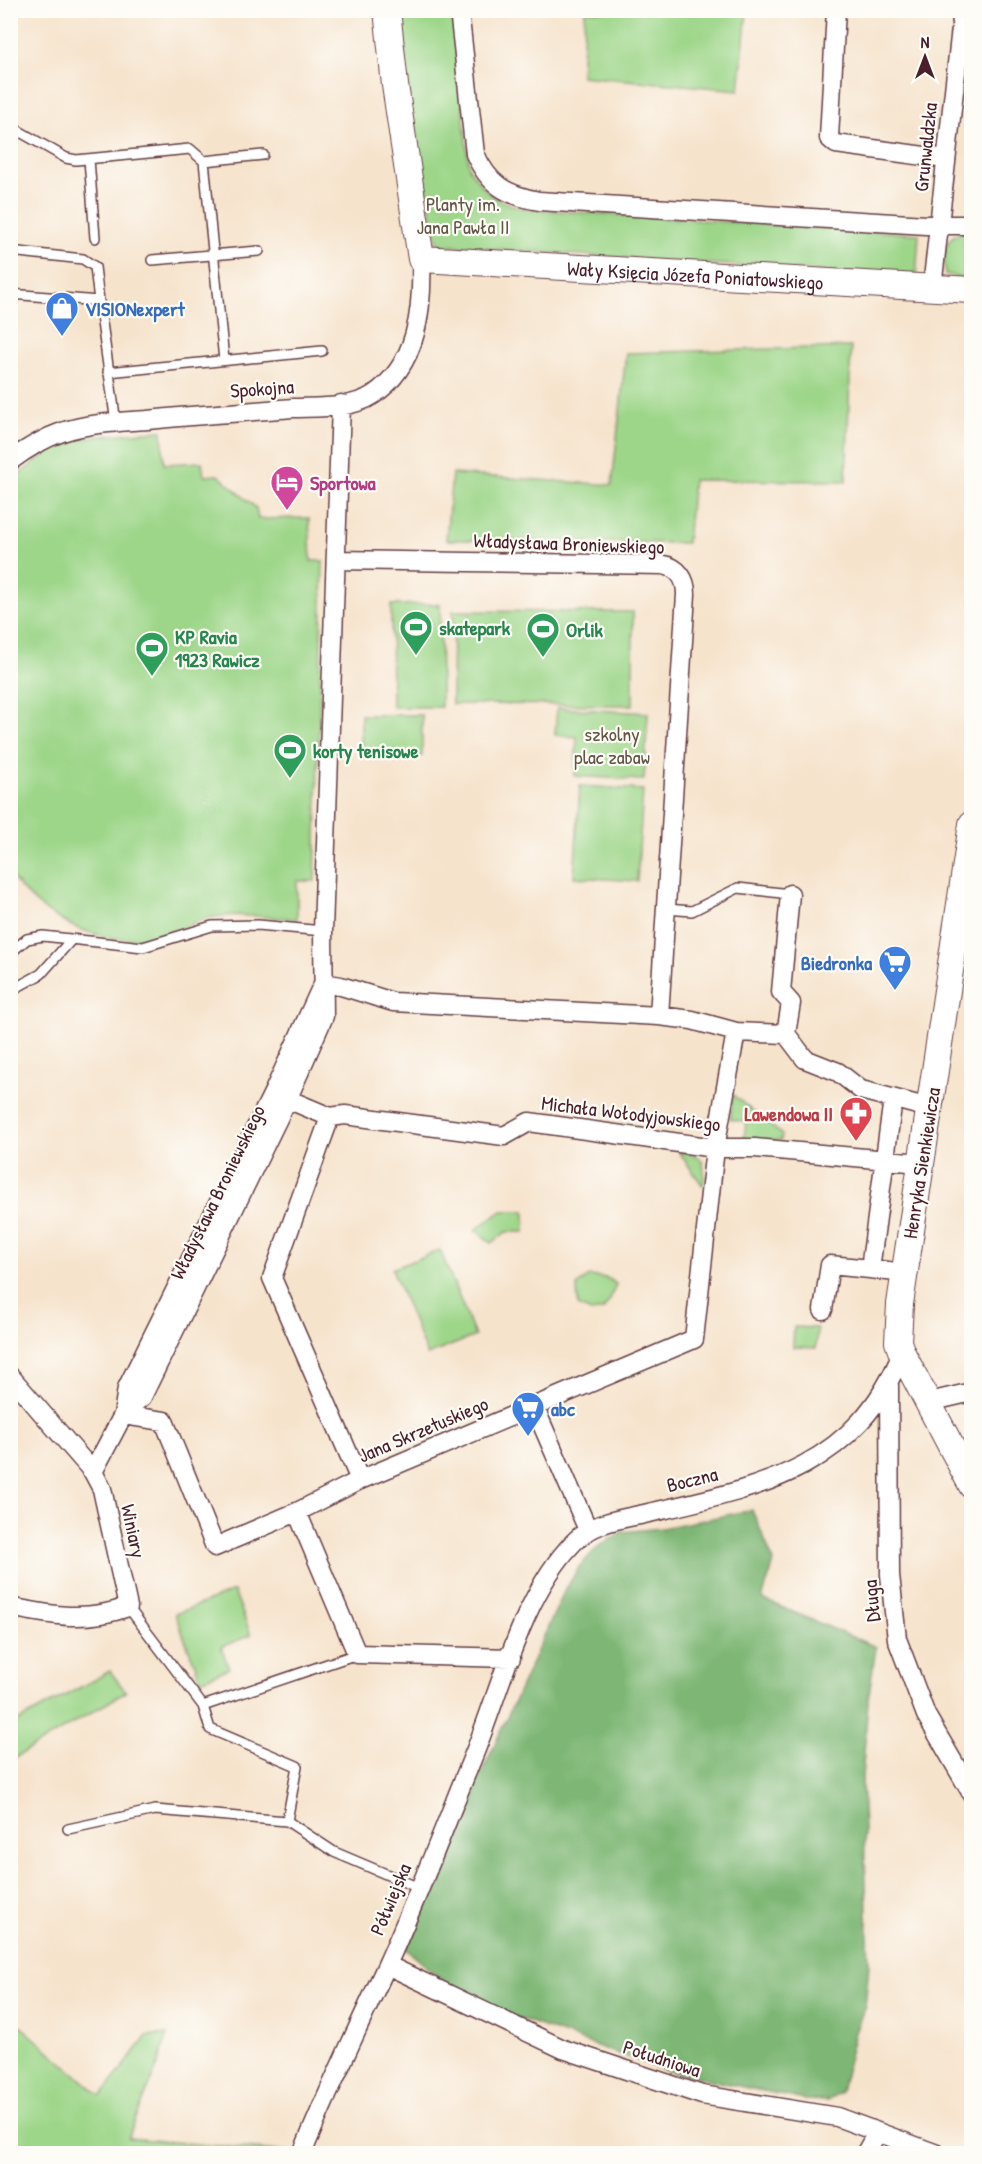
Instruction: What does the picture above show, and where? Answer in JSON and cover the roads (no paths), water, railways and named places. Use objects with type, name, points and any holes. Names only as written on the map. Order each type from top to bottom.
[{"type":"street","points":[[387,10],[421,259]]},
{"type":"street","points":[[459,10],[475,154],[483,171],[497,185],[515,196],[539,201],[938,226],[972,225]]},
{"type":"street","points":[[836,10],[829,138],[836,144],[945,159]]},
{"type":"street","name":"Grunwaldzka","points":[[932,288],[963,10]]},
{"type":"street","name":"Wały Księcia Józefa Poniatowskiego","points":[[421,259],[972,290]]},
{"type":"street","name":"Spokojna","points":[[10,461],[28,447],[62,432],[116,423],[341,404],[371,396],[384,386],[407,356],[413,343],[420,316],[421,259]]},
{"type":"street","name":"Władysława Broniewskiego","points":[[93,1472],[124,1412],[127,1388],[280,1097],[322,983],[341,404]]},
{"type":"street","name":"Władysława Broniewskiego","points":[[336,560],[663,565],[679,573],[686,585],[686,594],[658,1016]]},
{"type":"street","name":"Henryka Sienkiewicza","points":[[972,824],[898,1332],[902,1353],[972,1486]]},
{"type":"street","points":[[790,894],[781,993],[790,1003],[786,1034],[805,1059],[838,1072],[861,1090],[929,1108]]},
{"type":"street","points":[[322,983],[393,1002],[658,1016],[692,1020],[736,1032],[786,1034]]},
{"type":"street","name":"Jana Skrzetuskiego","points":[[124,1412],[164,1421],[215,1547],[297,1512],[360,1480],[694,1339],[715,1148],[736,1032]]},
{"type":"street","name":"Michała Wołodyjowskiego","points":[[280,1097],[330,1117],[345,1115],[504,1136],[529,1122],[715,1148],[755,1148],[921,1163]]},
{"type":"street","points":[[870,1269],[893,1099]]},
{"type":"street","points":[[330,1117],[272,1278],[360,1480]]},
{"type":"street","points":[[823,1310],[830,1265],[905,1273]]},
{"type":"street","name":"Boczna","points":[[511,1658],[524,1620],[549,1571],[575,1541],[588,1530],[606,1522],[700,1501],[791,1474],[822,1455],[855,1426],[889,1385],[902,1353]]},
{"type":"street","name":"Winiary","points":[[10,1376],[93,1472],[102,1490],[128,1607]]},
{"type":"street","name":"Długa","points":[[889,1385],[890,1575],[897,1639],[926,1715],[972,1794]]},
{"type":"street","points":[[929,1402],[972,1392]]},
{"type":"street","points":[[534,1406],[588,1530]]},
{"type":"street","points":[[297,1512],[357,1654],[511,1658]]},
{"type":"street","points":[[10,1607],[58,1617],[104,1616],[128,1607]]},
{"type":"street","name":"Półwiejska","points":[[302,2154],[331,2082],[387,1965],[493,1710],[511,1658]]},
{"type":"street","name":"Południowa","points":[[387,1965],[563,2049],[702,2095],[837,2117],[937,2154]]},
{"type":"street","points":[[865,2154],[877,2133]]},
{"type":"lane","points":[[10,126],[66,158],[88,159],[190,149],[204,161],[224,360]]},
{"type":"lane","points":[[204,161],[263,155]]},
{"type":"lane","points":[[88,159],[95,238]]},
{"type":"lane","points":[[10,251],[83,259],[95,267],[116,423]]},
{"type":"lane","points":[[152,260],[259,251]]},
{"type":"lane","points":[[10,294],[99,301]]},
{"type":"lane","points":[[108,372],[322,351]]},
{"type":"lane","points":[[666,909],[692,911],[738,888],[790,894]]},
{"type":"lane","points":[[10,953],[19,944],[34,937],[142,946],[212,926],[258,925],[323,931]]},
{"type":"lane","points":[[10,991],[41,974],[72,939]]},
{"type":"lane","points":[[128,1607],[203,1706],[210,1729],[297,1766],[286,1821]]},
{"type":"lane","points":[[203,1706],[357,1654]]},
{"type":"lane","points":[[68,1829],[155,1810],[286,1821],[334,1852],[419,1888]]},
{"type":"place","name":"VISIONexpert","points":[[62,337]]},
{"type":"place","name":"Sportowa","points":[[287,511]]},
{"type":"place","name":"skatepark","points":[[416,656]]},
{"type":"place","name":"Orlik","points":[[543,658]]},
{"type":"place","name":"KP Ravia 1923 Rawicz","points":[[152,677]]},
{"type":"place","name":"korty tenisowe","points":[[290,779]]},
{"type":"place","name":"Biedronka","points":[[895,991]]},
{"type":"place","name":"Lawendowa II","points":[[856,1142]]},
{"type":"place","name":"abc","points":[[528,1437]]},
{"type":"park label","name":"Planty im. Jana Pawła II","points":[[463,214]]},
{"type":"park label","name":"szkolny plac zabaw","points":[[612,744]]}]
